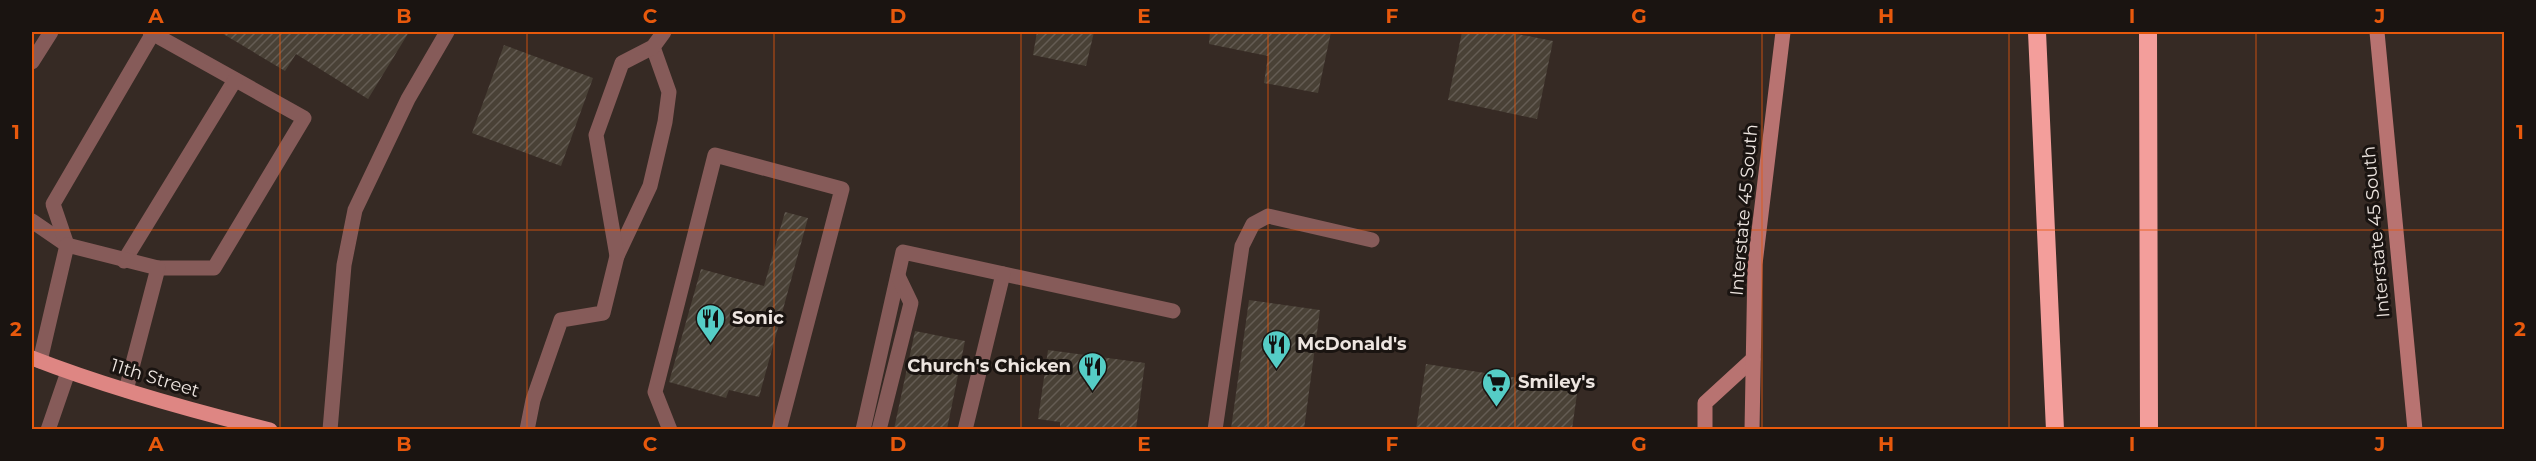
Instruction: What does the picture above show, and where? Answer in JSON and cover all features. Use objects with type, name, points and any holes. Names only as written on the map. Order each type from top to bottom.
[{"type":"highway","points":[[2037,32],[2055,429]]},
{"type":"highway","points":[[2148,32],[2149,429]]},
{"type":"main road","name":"Interstate 45 South","points":[[1752,429],[1755,264],[1784,32]]},
{"type":"main road","name":"Interstate 45 South","points":[[2377,32],[2415,429]]},
{"type":"main road","name":"11th Street","points":[[36,359],[68,372],[126,390],[270,429]]},
{"type":"main road","points":[[1705,429],[1705,403],[1753,359]]},
{"type":"street","points":[[32,62],[51,32]]},
{"type":"street","points":[[32,221],[67,245],[124,261],[158,268],[214,268],[304,118],[152,32],[53,204],[67,245],[36,359]]},
{"type":"street","points":[[330,429],[344,265],[355,210],[408,99],[447,32]]},
{"type":"street","points":[[617,256],[596,135],[622,63],[653,47],[664,32]]},
{"type":"street","points":[[526,429],[533,400],[561,320],[603,313],[617,256],[650,186],[665,123],[669,92],[653,47]]},
{"type":"street","points":[[124,261],[235,80]]},
{"type":"street","points":[[670,429],[655,392],[715,155],[842,189],[779,429]]},
{"type":"street","points":[[1215,429],[1242,246],[1253,224],[1268,216],[1372,240]]},
{"type":"street","points":[[863,429],[903,252],[1173,311]]},
{"type":"street","points":[[126,390],[158,268]]},
{"type":"street","points":[[965,429],[1003,274]]},
{"type":"street","points":[[879,429],[911,303],[898,276]]},
{"type":"street","points":[[48,429],[68,372]]},
{"type":"building","points":[[220,32],[409,32],[368,99],[296,54],[285,71]]},
{"type":"building","points":[[1037,32],[1094,32],[1086,66],[1033,55]]},
{"type":"building","points":[[1210,32],[1331,32],[1318,93],[1264,83],[1268,56],[1209,44]]},
{"type":"building","points":[[1462,32],[1507,32],[1553,41],[1537,119],[1448,100]]},
{"type":"building","points":[[504,45],[593,78],[561,166],[472,133]]},
{"type":"building","points":[[785,212],[808,218],[759,397],[729,390],[726,398],[669,382],[701,269],[764,286]]},
{"type":"building","name":"McDonald's","points":[[1249,300],[1320,310],[1304,429],[1231,429]]},
{"type":"building","points":[[915,331],[965,341],[947,429],[894,429]]},
{"type":"building","name":"Church's Chicken","points":[[1048,350],[1145,363],[1136,429],[1060,429],[1060,422],[1038,419]]},
{"type":"building","name":"Smiley's","points":[[1426,364],[1578,387],[1572,429],[1416,429]]},
{"type":"place","name":"Sonic","points":[[711,344]]},
{"type":"place","name":"McDonald's","points":[[1276,370]]},
{"type":"place","name":"Church's Chicken","points":[[1092,392]]},
{"type":"place","name":"Smiley's","points":[[1497,408]]}]
